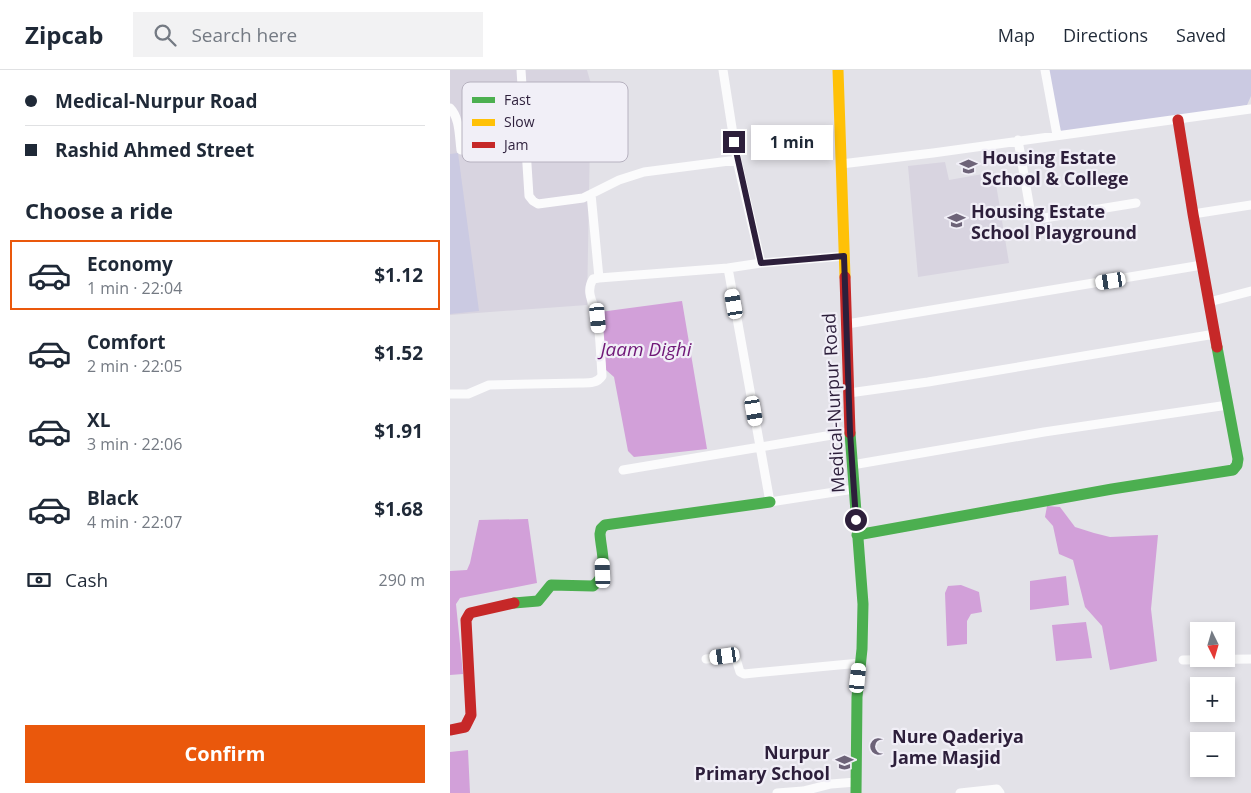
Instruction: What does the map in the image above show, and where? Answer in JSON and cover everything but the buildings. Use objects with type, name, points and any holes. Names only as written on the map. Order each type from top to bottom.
[{"type":"street","points":[[723,70],[737,160],[761,263]]},
{"type":"street","name":"Medical-Nurpur Road","points":[[838,70],[850,432],[863,604],[857,698],[856,788]]},
{"type":"street","points":[[1044,70],[1057,135]]},
{"type":"street","points":[[450,108],[458,124],[461,150]]},
{"type":"street","points":[[841,164],[1251,109]]},
{"type":"street","points":[[857,535],[1112,489],[1233,470],[1237,465],[1238,459],[1210,302],[1192,214],[1178,120]]},
{"type":"street","points":[[1018,140],[1031,215],[1038,219],[1136,203]]},
{"type":"street","points":[[527,162],[529,196],[533,202],[538,204],[572,201],[583,198],[619,180],[644,172],[737,160]]},
{"type":"street","points":[[591,194],[599,278]]},
{"type":"street","points":[[1192,214],[1251,205]]},
{"type":"street","points":[[450,394],[468,394],[489,385],[586,383],[600,380],[602,376],[598,318],[591,304],[590,288],[593,279],[844,256]]},
{"type":"street","points":[[847,324],[1202,265]]},
{"type":"street","points":[[728,268],[770,502]]},
{"type":"street","points":[[1210,302],[1251,291]]},
{"type":"street","points":[[849,393],[928,382],[1215,334]]},
{"type":"street","points":[[852,465],[1044,432],[1228,405]]},
{"type":"street","points":[[623,470],[850,432]]},
{"type":"street","points":[[450,730],[466,727],[471,715],[466,626],[466,620],[470,613],[518,602],[538,601],[551,585],[593,586],[598,584],[602,580],[603,573],[600,534],[601,529],[605,525],[854,489]]},
{"type":"street","points":[[706,659],[733,657],[740,672],[744,674],[860,663]]},
{"type":"street","points":[[1184,660],[1251,659]]},
{"type":"street","points":[[777,793],[803,791],[831,784],[856,788]]},
{"type":"street","points":[[960,793],[996,790],[1000,793]]},
{"type":"shaded area","points":[[450,70],[587,70],[590,82],[462,82],[462,162],[590,162],[587,305],[450,315]]},
{"type":"shaded area","points":[[1048,70],[1251,70],[1251,96],[1247,105],[1156,121],[1059,132]]},
{"type":"shaded area","points":[[458,153],[479,311],[450,314],[450,154]]},
{"type":"shaded area","name":"Housing Estate School Playground","points":[[945,162],[949,180],[994,172],[1009,263],[918,277],[908,166]]},
{"type":"water","name":"Jaam Dighi","points":[[682,301],[707,449],[634,457],[628,451],[614,377],[606,370],[600,312]]},
{"type":"water","points":[[1047,506],[1060,507],[1075,527],[1094,533],[1110,537],[1158,535],[1151,609],[1157,661],[1110,670],[1102,626],[1085,607],[1073,560],[1059,554],[1053,526],[1045,517]]},
{"type":"water","points":[[528,519],[537,583],[460,598],[456,604],[463,674],[450,675],[450,571],[467,570],[479,520]]},
{"type":"water","points":[[1066,576],[1069,605],[1030,610],[1030,581]]},
{"type":"water","points":[[961,585],[979,592],[982,612],[971,614],[967,621],[967,644],[947,646],[945,593],[948,586]]},
{"type":"water","points":[[1086,622],[1092,658],[1056,661],[1052,625]]},
{"type":"water","points":[[468,750],[470,793],[450,793],[450,752]]},
{"type":"traffic: fast","points":[[857,535],[1112,489],[1233,470],[1237,465],[1238,459],[1217,347]]},
{"type":"traffic: fast","points":[[850,433],[863,604],[862,649],[857,697],[856,793]]},
{"type":"traffic: fast","points":[[514,603],[538,601],[551,585],[593,586],[598,581],[603,569],[600,534],[601,529],[605,525],[770,502]]},
{"type":"traffic: slow","points":[[838,70],[845,277]]},
{"type":"traffic: jam","points":[[1178,120],[1217,347]]},
{"type":"traffic: jam","points":[[845,277],[850,433]]},
{"type":"traffic: jam","points":[[450,730],[465,727],[471,715],[466,620],[470,613],[514,603]]},
{"type":"place","name":"Housing Estate School & College","points":[[968,167]]},
{"type":"place","name":"Housing Estate School Playground","points":[[957,221]]},
{"type":"place","name":"Nure Qaderiya Jame Masjid","points":[[878,746]]},
{"type":"place","name":"Nurpur Primary School","points":[[844,762]]},
{"type":"route","points":[[734,142],[761,263],[844,256],[850,432],[856,520]]}]
